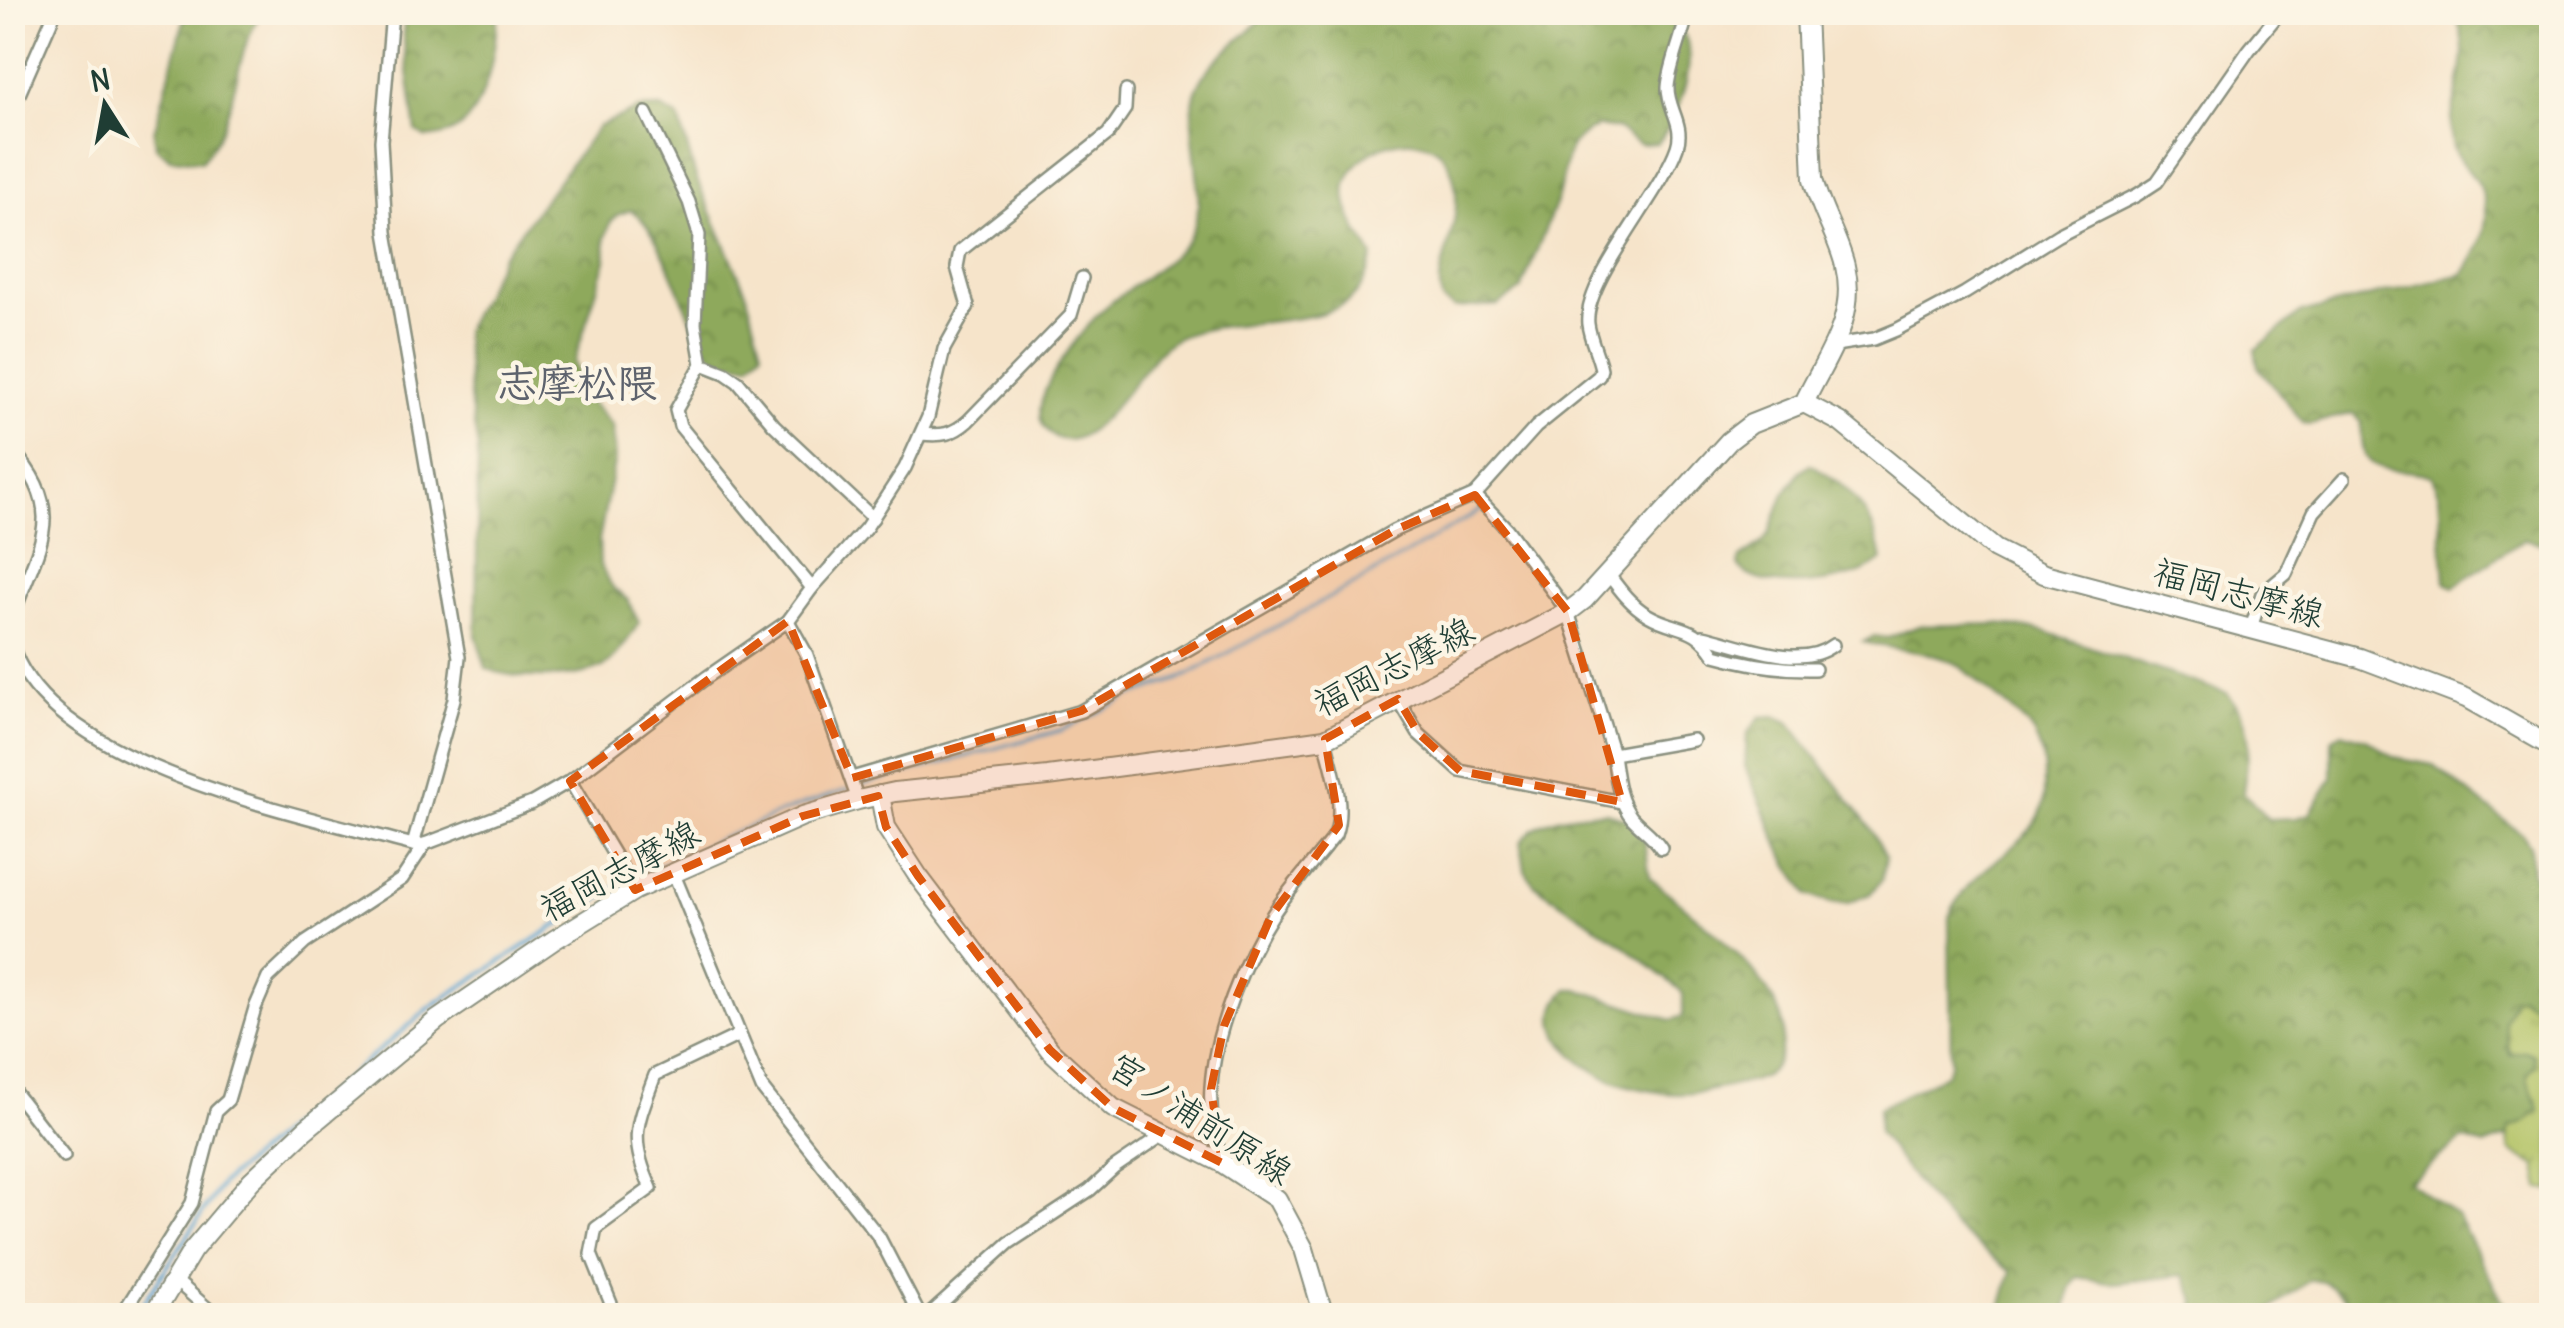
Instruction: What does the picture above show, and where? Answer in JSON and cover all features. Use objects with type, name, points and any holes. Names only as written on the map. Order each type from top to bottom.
[{"type":"main road","points":[[1804,403],[1846,320],[1849,292],[1845,265],[1817,198],[1814,179],[1806,12]]},
{"type":"main road","name":"福岡志摩線","points":[[152,1316],[192,1251],[251,1181],[305,1130],[453,1009],[630,882],[672,872],[803,816],[880,795],[1325,739],[1568,612],[1609,575],[1730,441],[1750,424],[1804,403],[1840,422],[1995,549],[2044,574],[2360,658],[2466,698],[2552,747]]},
{"type":"main road","name":"宮ノ浦前原線","points":[[880,795],[886,828],[1050,1050],[1113,1108],[1222,1163],[1277,1198],[1304,1249],[1324,1316]]},
{"type":"street","points":[[12,110],[55,12]]},
{"type":"street","points":[[120,1316],[192,1203],[216,1111],[228,1100],[255,1008],[268,978],[305,943],[402,879],[419,844],[454,699],[458,657],[386,232],[381,141],[392,12]]},
{"type":"street","points":[[852,778],[1080,710],[1395,530],[1475,495],[1536,427],[1599,376],[1601,368],[1588,311],[1609,266],[1666,173],[1678,144],[1680,134],[1668,87],[1688,12]]},
{"type":"street","points":[[1835,345],[1896,330],[2157,182],[2248,50],[2280,12]]},
{"type":"street","points":[[12,645],[18,662],[41,693],[80,727],[121,752],[244,798],[419,844],[532,803],[570,782],[692,688],[788,621],[873,518],[921,434],[938,366],[968,306],[957,268],[960,251],[1108,134],[1124,109],[1126,91]]},
{"type":"street","points":[[646,113],[696,218],[699,248],[695,324],[702,364],[676,410],[680,426],[812,588]]},
{"type":"street","points":[[921,434],[954,433],[968,422],[1071,315],[1082,278]]},
{"type":"street","points":[[702,364],[725,372],[738,382],[774,426],[873,518]]},
{"type":"street","points":[[12,450],[35,479],[46,517],[45,534],[12,618]]},
{"type":"street","points":[[2252,628],[2262,594],[2286,574],[2314,512],[2344,479]]},
{"type":"street","points":[[1475,495],[1507,529],[1568,612],[1613,754],[1622,802],[1661,848]]},
{"type":"street","points":[[1609,575],[1624,596],[1650,616],[1703,636],[1811,657],[1833,645]]},
{"type":"street","points":[[788,621],[807,656],[858,800]]},
{"type":"street","points":[[1703,636],[1720,657],[1766,664],[1778,670],[1816,669]]},
{"type":"street","points":[[1398,699],[1418,733],[1460,771],[1622,802]]},
{"type":"street","points":[[1222,1163],[1213,1130],[1210,1089],[1224,1026],[1252,953],[1272,916],[1336,835],[1339,825],[1338,793],[1325,739]]},
{"type":"street","points":[[1613,754],[1693,740]]},
{"type":"street","points":[[570,782],[630,882]]},
{"type":"street","points":[[672,872],[762,1088],[879,1237],[920,1316]]},
{"type":"street","points":[[616,1316],[591,1254],[596,1228],[651,1188],[637,1158],[636,1126],[655,1075],[738,1036]]},
{"type":"street","points":[[12,1088],[64,1156]]},
{"type":"street","points":[[928,1316],[1009,1243],[1090,1190],[1114,1168],[1164,1134]]},
{"type":"street","points":[[174,1280],[216,1316]]},
{"type":"highlighted area","points":[[1475,495],[1568,612],[1622,802],[1460,771],[1418,733],[1398,699],[1325,739],[1339,825],[1271,916],[1224,1026],[1211,1089],[1222,1163],[1113,1108],[1050,1050],[918,876],[886,827],[878,796],[803,816],[635,890],[570,781],[788,621],[852,778],[1081,711],[1395,530]]},
{"type":"green space","points":[[1636,12],[1671,21],[1684,35],[1689,65],[1673,117],[1658,143],[1641,145],[1617,129],[1599,126],[1572,145],[1558,197],[1521,290],[1498,305],[1454,308],[1443,301],[1441,273],[1456,205],[1449,165],[1426,144],[1393,143],[1363,158],[1346,185],[1349,213],[1373,257],[1353,297],[1316,315],[1215,328],[1172,341],[1095,427],[1077,438],[1061,439],[1045,428],[1040,416],[1042,400],[1072,346],[1106,307],[1170,259],[1190,235],[1197,216],[1198,196],[1192,131],[1196,91],[1218,59],[1267,13]]},
{"type":"green space","points":[[186,13],[262,13],[244,49],[222,127],[201,161],[171,158],[156,147],[154,132]]},
{"type":"green space","points":[[405,13],[498,13],[492,62],[481,97],[463,124],[448,134],[427,138],[416,132],[403,34]]},
{"type":"green space","points":[[2457,13],[2551,13],[2552,546],[2524,539],[2453,587],[2445,581],[2439,496],[2432,476],[2372,463],[2365,455],[2362,422],[2353,413],[2304,423],[2258,367],[2255,350],[2301,313],[2463,274],[2469,265],[2484,233],[2486,210],[2480,188],[2457,156],[2451,139],[2463,51]]},
{"type":"green space","points":[[661,108],[679,118],[696,178],[746,292],[762,351],[750,364],[710,353],[651,231],[631,210],[617,215],[605,238],[606,260],[574,362],[585,396],[612,426],[615,458],[599,540],[600,565],[613,588],[628,600],[639,623],[614,658],[600,668],[549,677],[497,672],[486,668],[476,635],[478,448],[464,331],[503,255],[598,127],[638,109]]},
{"type":"green space","points":[[1810,464],[1849,492],[1867,515],[1882,560],[1852,575],[1808,584],[1765,581],[1749,575],[1738,565],[1740,558],[1769,534],[1783,496],[1799,472]]},
{"type":"green space","points":[[1998,624],[2043,631],[2227,693],[2247,728],[2243,792],[2268,819],[2310,814],[2332,778],[2332,739],[2342,732],[2368,740],[2395,758],[2433,765],[2523,835],[2530,846],[2532,873],[2551,906],[2551,994],[2542,1003],[2514,999],[2504,1021],[2510,1055],[2525,1051],[2534,1055],[2535,1065],[2527,1075],[2539,1110],[2510,1128],[2507,1137],[2484,1146],[2463,1139],[2409,1182],[2457,1216],[2510,1315],[2364,1315],[2325,1282],[2309,1280],[2271,1309],[2270,1315],[2193,1315],[2196,1301],[2184,1275],[2115,1283],[2077,1277],[2070,1289],[2065,1315],[1999,1315],[2011,1272],[1955,1228],[1928,1198],[1878,1132],[1879,1108],[1946,1074],[1951,1063],[1949,919],[1966,889],[2018,842],[2039,816],[2044,797],[2043,761],[2027,725],[1962,668],[1932,655],[1864,642],[1919,626]]},
{"type":"green space","points":[[1774,716],[1789,722],[1871,829],[1886,857],[1882,880],[1870,894],[1848,903],[1831,903],[1808,895],[1786,861],[1745,766],[1747,735],[1760,717]]},
{"type":"green space","points":[[1606,812],[1641,829],[1651,879],[1708,926],[1764,985],[1776,1006],[1783,1035],[1779,1058],[1764,1076],[1706,1091],[1663,1093],[1611,1080],[1585,1065],[1562,1042],[1554,1016],[1568,989],[1671,1020],[1683,1016],[1683,994],[1679,989],[1625,946],[1535,885],[1525,870],[1521,842],[1538,826],[1559,818]]},
{"type":"green space","points":[[2551,994],[2551,1191],[2540,1188],[2536,1167],[2510,1150],[2510,1128],[2525,1122],[2538,1101],[2527,1084],[2527,1075],[2507,1047],[2504,1021],[2514,999],[2542,1003]]},
{"type":"waterway","points":[[858,786],[1062,730],[1132,695],[1182,678],[1481,510]]},
{"type":"waterway","points":[[135,1316],[222,1183],[433,1005],[607,893],[662,864],[785,811],[849,789]]},
{"type":"district","name":"志摩松隈","points":[[577,383]]}]
